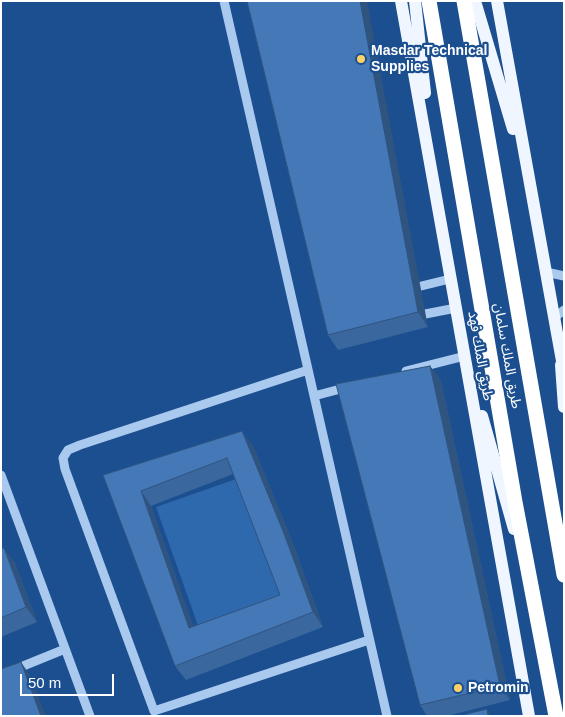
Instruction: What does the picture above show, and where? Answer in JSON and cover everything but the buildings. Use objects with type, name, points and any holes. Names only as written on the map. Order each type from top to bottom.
[{"type":"highway","name":"طريق الملك سلمان","points":[[429,1],[533,596],[556,716]]},
{"type":"highway","name":"طريق الملك سلمان","points":[[464,1],[564,575]]},
{"type":"main road","name":"طريق الملك فهد","points":[[401,1],[465,356],[494,531],[529,716]]},
{"type":"main road","points":[[415,1],[439,218]]},
{"type":"main road","points":[[475,1],[531,189]]},
{"type":"main road","points":[[497,1],[546,272],[559,313],[564,407]]},
{"type":"main road","points":[[559,340],[564,372]]},
{"type":"main road","points":[[465,356],[533,596]]},
{"type":"street","points":[[224,1],[387,716]]},
{"type":"street","points":[[546,272],[564,276]]},
{"type":"street","points":[[395,292],[450,279]]},
{"type":"street","points":[[402,318],[456,308]]},
{"type":"street","points":[[399,373],[465,356]]},
{"type":"street","points":[[308,370],[80,445],[68,450],[63,458],[65,469],[154,711],[369,640]]},
{"type":"street","points":[[314,396],[361,384]]},
{"type":"street","points":[[1,475],[90,716]]},
{"type":"street","points":[[1,675],[65,649]]},
{"type":"shaded area","points":[[236,479],[284,606],[201,634],[156,507]]},
{"type":"place","name":"Masdar Technical Supplies","points":[[361,59]]},
{"type":"place","name":"Petromin","points":[[458,688]]}]
